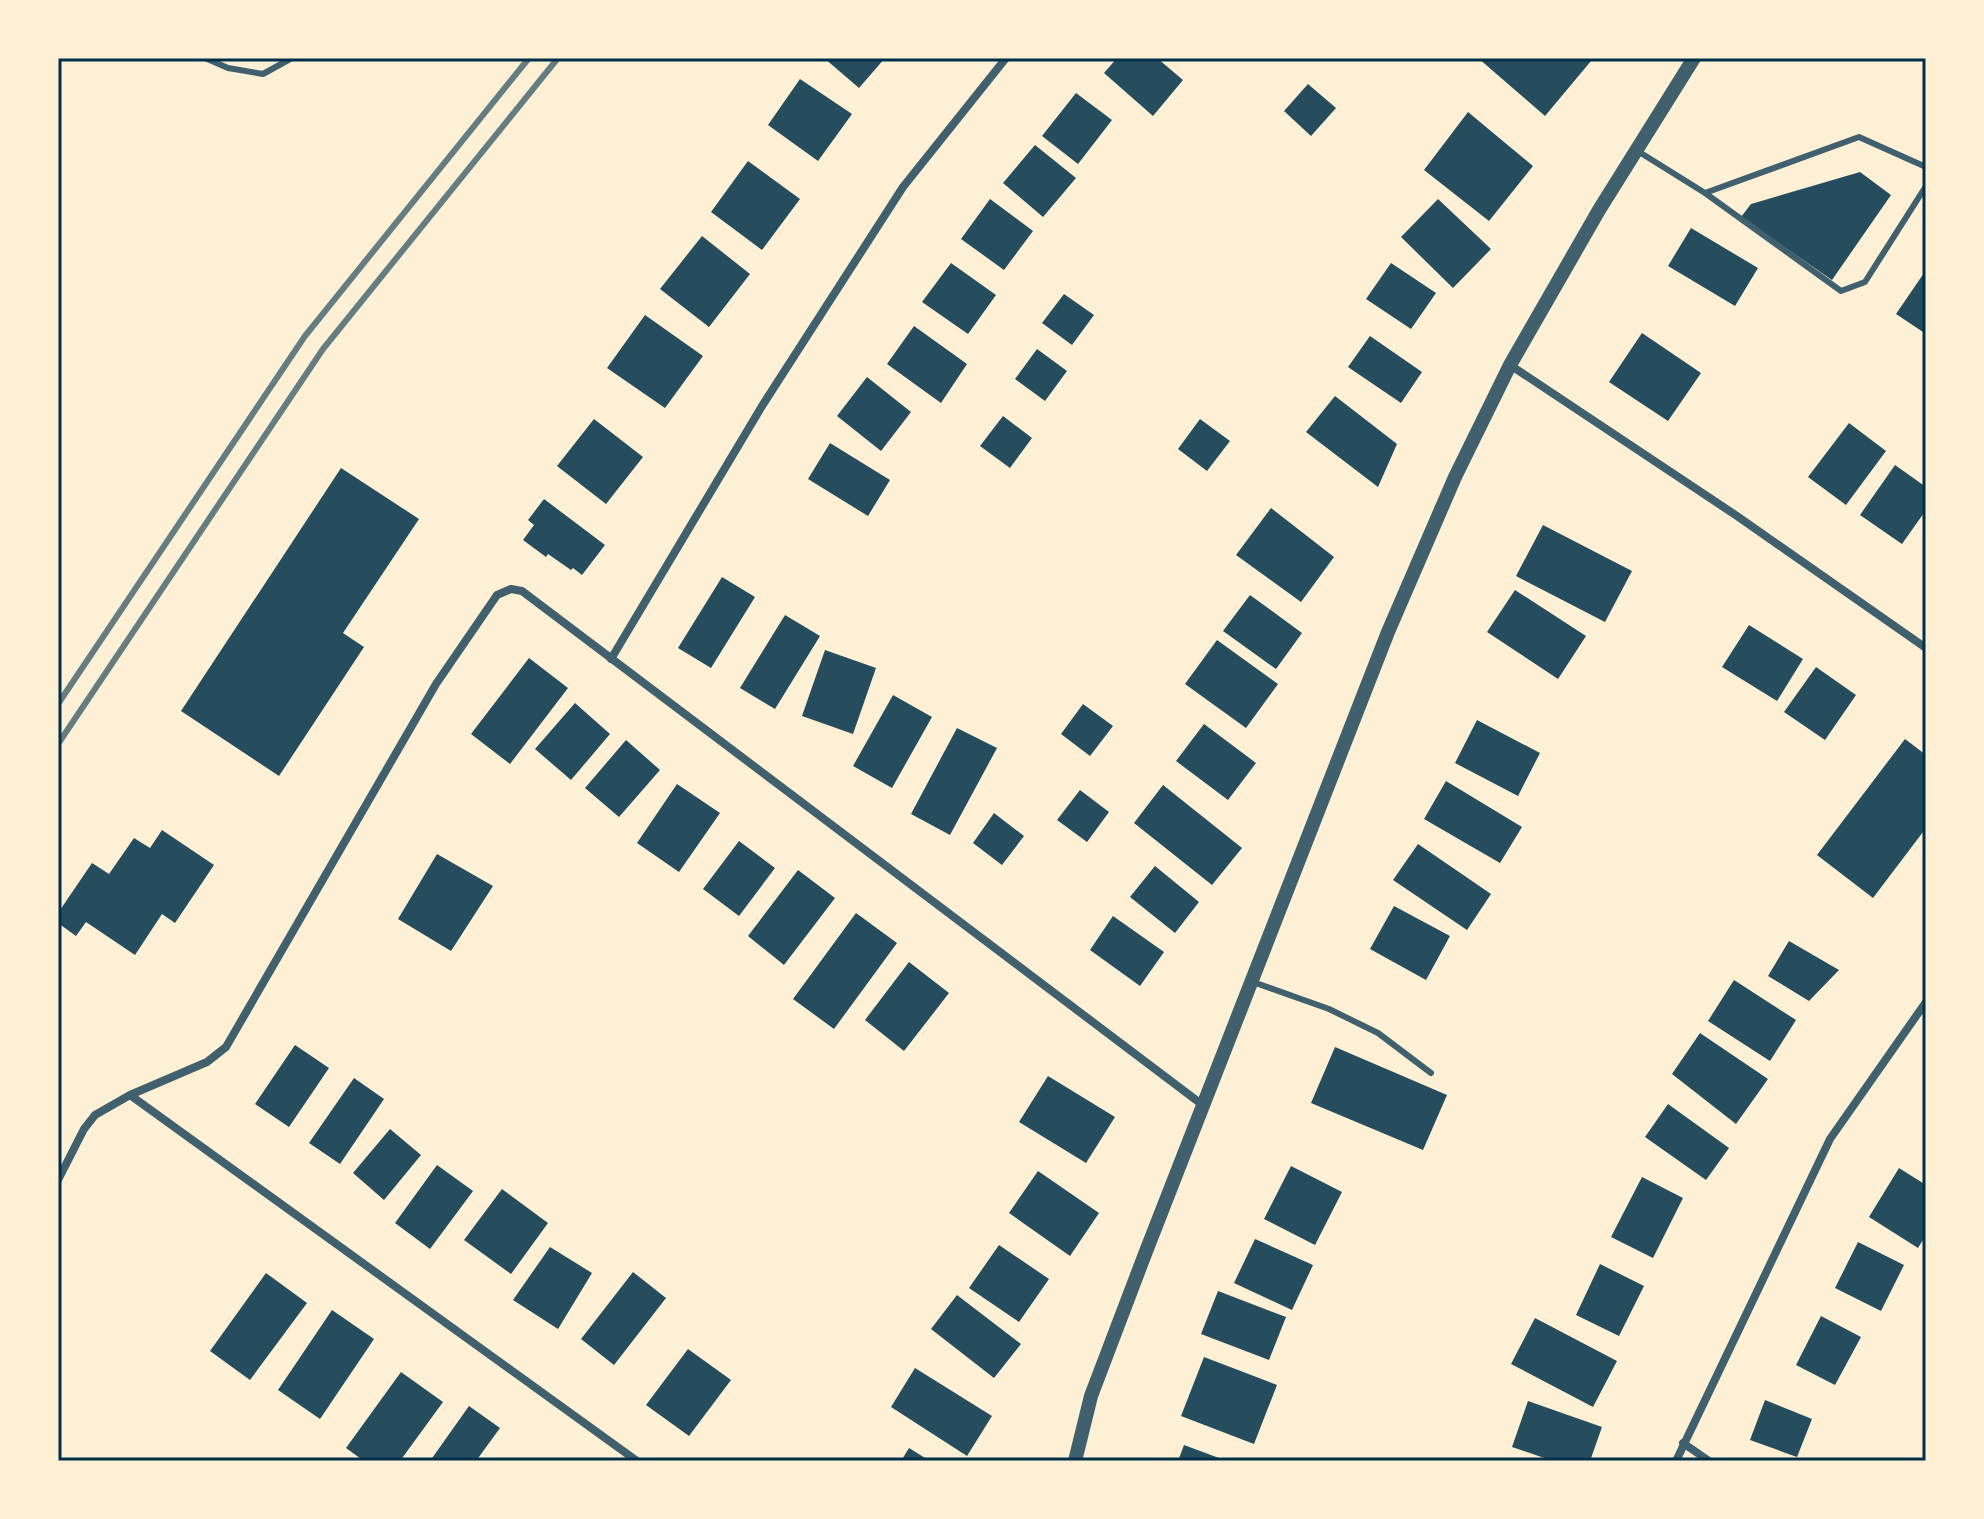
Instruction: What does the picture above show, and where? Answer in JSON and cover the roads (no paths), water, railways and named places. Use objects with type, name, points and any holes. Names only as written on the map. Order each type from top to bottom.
[{"type":"street","points":[[611,659],[762,406],[903,187],[1006,58]]},
{"type":"street","points":[[1075,1461],[1091,1396],[1388,632],[1455,477],[1510,365],[1599,210],[1694,58]]},
{"type":"street","points":[[1510,365],[1737,516],[1926,648]]},
{"type":"street","points":[[58,1180],[84,1129],[95,1115],[130,1095],[207,1062],[226,1047],[436,684],[497,595],[511,589],[522,591],[1204,1106]]},
{"type":"street","points":[[1676,1461],[1830,1139],[1926,1002]]},
{"type":"street","points":[[130,1095],[637,1461]]},
{"type":"street","points":[[1683,1443],[1709,1461]]},
{"type":"lane","points":[[205,58],[228,68],[263,74],[292,58]]},
{"type":"lane","points":[[1705,193],[1859,137],[1926,167]]},
{"type":"lane","points":[[1636,150],[1705,193],[1841,291],[1865,282],[1926,186]]},
{"type":"lane","points":[[1253,982],[1329,1009],[1378,1033],[1431,1073]]},
{"type":"railway","points":[[58,704],[305,336],[529,58]]},
{"type":"railway","points":[[58,744],[323,349],[558,58]]}]
